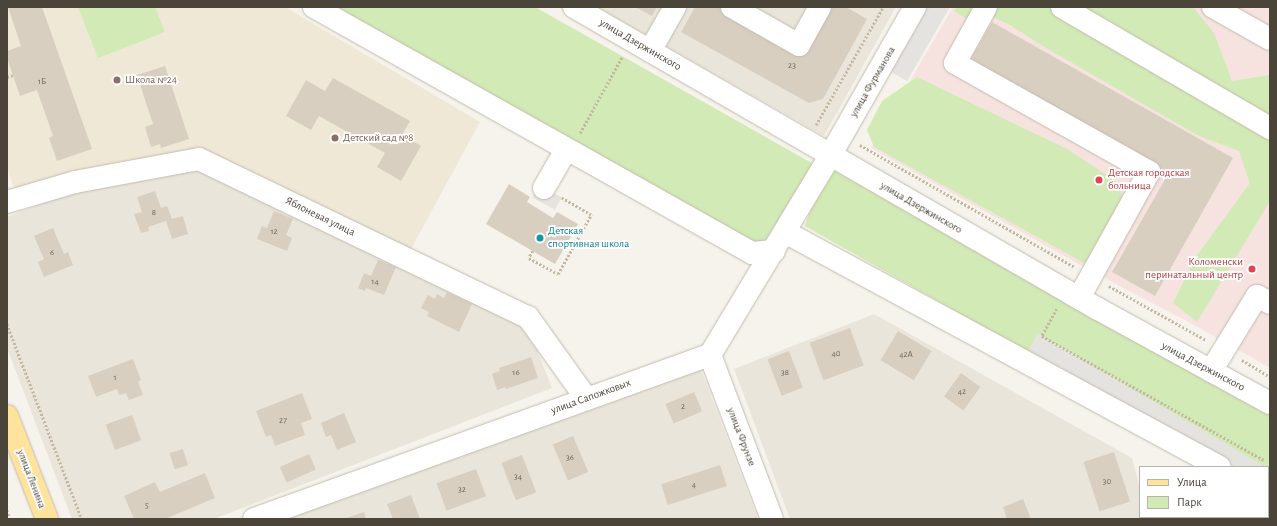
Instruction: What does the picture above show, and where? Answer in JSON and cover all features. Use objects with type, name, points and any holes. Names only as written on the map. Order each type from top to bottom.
[{"type":"main road","name":"улица Ленина","points":[[7,416],[47,519]]},
{"type":"street","points":[[314,7],[752,253],[774,252]]},
{"type":"street","name":"улица Дзержинского","points":[[574,7],[830,156],[1070,301],[1098,309],[1270,403]]},
{"type":"street","points":[[650,51],[675,7]]},
{"type":"street","points":[[732,7],[799,44],[820,7]]},
{"type":"street","name":"улица Фурманова","points":[[830,156],[915,7]]},
{"type":"street","points":[[986,7],[955,63],[1149,172],[1091,276],[1070,301]]},
{"type":"street","points":[[1062,7],[1086,13],[1270,128]]},
{"type":"street","points":[[1213,7],[1270,39]]},
{"type":"street","points":[[544,188],[568,151]]},
{"type":"street","points":[[710,355],[774,252],[830,156]]},
{"type":"street","name":"Яблоневая улица","points":[[7,202],[75,182],[199,159],[528,317],[586,398]]},
{"type":"street","points":[[786,232],[1217,466]]},
{"type":"street","points":[[1211,371],[1257,296],[1270,303]]},
{"type":"street","name":"улица Сапожковых","points":[[254,519],[586,398],[710,355]]},
{"type":"street","name":"улица Фрунзе","points":[[710,355],[772,519]]},
{"type":"path","points":[[806,142],[883,7]]},
{"type":"path","points":[[568,151],[631,40]]},
{"type":"path","points":[[7,77],[13,75]]},
{"type":"path","points":[[817,123],[843,135],[1270,376]]},
{"type":"path","points":[[533,251],[529,258],[558,274],[592,215],[544,188]]},
{"type":"path","points":[[1098,309],[1110,287]]},
{"type":"path","points":[[1070,301],[1042,336],[1264,460]]},
{"type":"path","points":[[7,324],[82,519]]},
{"type":"path","points":[[7,510],[10,519]]},
{"type":"shaded area","points":[[7,7],[285,7],[480,122],[411,249],[192,153],[119,163],[15,190],[7,168]]},
{"type":"shaded area","points":[[597,7],[896,7],[824,136]]},
{"type":"shaded area","points":[[926,7],[950,7],[907,81],[889,71]]},
{"type":"shaded area","name":"Детская городская больница","points":[[953,7],[1270,7],[1270,368],[1198,327],[1093,272],[871,148]]},
{"type":"shaded area","points":[[191,167],[526,322],[552,388],[214,519],[72,519],[7,348],[7,217],[64,195]]},
{"type":"shaded area","points":[[539,185],[562,198],[555,210],[532,197]]},
{"type":"shaded area","points":[[874,314],[1132,458],[1139,484],[1139,518],[1149,519],[790,519],[734,369]]},
{"type":"shaded area","points":[[1038,334],[1264,466],[1232,466],[1028,352]]},
{"type":"shaded area","points":[[701,370],[758,519],[287,519]]},
{"type":"green space","points":[[78,7],[155,7],[165,32],[98,58]]},
{"type":"green space","points":[[331,7],[535,7],[817,166],[770,244],[747,244]]},
{"type":"green space","points":[[957,7],[1193,7],[1214,33],[1232,81],[1270,75],[1270,201],[1197,322],[1173,303],[1195,258],[1250,183],[1239,151],[1197,135],[1041,45],[1010,25],[991,16],[976,25],[954,11]]},
{"type":"green space","points":[[917,77],[1067,149],[1116,181],[1126,206],[1086,264],[874,147],[867,130],[882,101]]},
{"type":"green space","points":[[827,171],[835,171],[1098,321],[1270,411],[1270,485],[1269,466],[1262,466],[1038,334],[1028,352],[805,226],[819,185]]},
{"type":"building","points":[[8,7],[42,7],[92,149],[57,161],[49,138],[53,136],[37,90],[20,96],[7,58],[7,51],[21,46]]},
{"type":"building","points":[[635,7],[657,7],[652,16]]},
{"type":"building","points":[[695,7],[726,7],[807,52],[832,7],[846,7],[867,19],[823,99],[809,103],[681,32]]},
{"type":"building","points":[[992,22],[1233,158],[1155,296],[1112,272],[1167,176],[968,64]]},
{"type":"building","points":[[165,66],[189,139],[161,148],[160,144],[151,147],[145,127],[153,124],[137,75]]},
{"type":"building","points":[[333,78],[410,121],[402,135],[421,146],[401,181],[377,167],[385,153],[319,116],[311,130],[286,116],[306,80],[325,91]]},
{"type":"building","name":"Детская спортивная школа","points":[[509,184],[530,197],[527,202],[553,218],[557,212],[578,224],[555,264],[486,224]]},
{"type":"building","points":[[155,191],[161,208],[167,206],[172,219],[183,216],[188,234],[172,239],[166,221],[148,227],[149,231],[141,233],[134,214],[142,212],[137,197]]},
{"type":"building","points":[[274,211],[293,219],[286,235],[292,238],[287,251],[257,239],[262,226],[267,228]]},
{"type":"building","points":[[53,228],[64,254],[68,252],[73,265],[44,277],[38,262],[44,259],[34,236]]},
{"type":"building","points":[[378,260],[396,267],[384,295],[366,288],[365,291],[358,288],[364,273],[371,276]]},
{"type":"building","points":[[447,292],[472,304],[459,332],[427,316],[429,312],[421,308],[428,295],[435,299],[437,294],[444,298]]},
{"type":"building","points":[[850,328],[864,366],[823,380],[810,343]]},
{"type":"building","points":[[898,331],[931,351],[914,380],[880,360]]},
{"type":"building","points":[[789,351],[803,387],[782,396],[768,359]]},
{"type":"building","points":[[531,357],[538,378],[506,389],[505,387],[497,390],[492,374],[500,371],[499,368]]},
{"type":"building","points":[[133,359],[141,380],[138,382],[143,395],[129,400],[126,393],[119,395],[117,389],[96,397],[88,376]]},
{"type":"building","points":[[961,373],[980,387],[963,411],[944,396]]},
{"type":"building","points":[[694,392],[702,411],[674,423],[665,404]]},
{"type":"building","points":[[302,393],[312,419],[301,423],[305,435],[275,446],[271,435],[266,437],[256,411]]},
{"type":"building","points":[[344,413],[356,442],[337,450],[331,435],[326,437],[321,423]]},
{"type":"building","points":[[132,415],[141,440],[115,450],[106,425]]},
{"type":"building","points":[[573,436],[588,472],[568,480],[553,445]]},
{"type":"building","points":[[183,449],[188,465],[175,469],[170,453]]},
{"type":"building","points":[[1114,452],[1130,501],[1100,511],[1084,462]]},
{"type":"building","points":[[309,454],[316,470],[287,483],[280,467]]},
{"type":"building","points":[[522,455],[536,492],[516,500],[501,463]]},
{"type":"building","points":[[720,465],[727,486],[668,505],[661,484]]},
{"type":"building","points":[[476,469],[486,496],[446,511],[437,483]]},
{"type":"building","points":[[205,473],[215,498],[165,519],[134,519],[124,496],[155,482],[160,492]]},
{"type":"building","points":[[411,495],[420,519],[393,519],[387,504]]},
{"type":"building","points":[[1023,499],[1031,519],[1007,519],[1003,507]]},
{"type":"building","points":[[364,512],[366,519],[343,519]]},
{"type":"place","name":"Школа №24","points":[[117,80]]},
{"type":"place","name":"Детский сад №8","points":[[335,138]]},
{"type":"place","name":"Детская городская больница","points":[[1099,180]]},
{"type":"place","name":"Детская спортивная школа","points":[[540,238]]},
{"type":"place","name":"Коломенски перинатальный центр","points":[[1252,269]]}]
